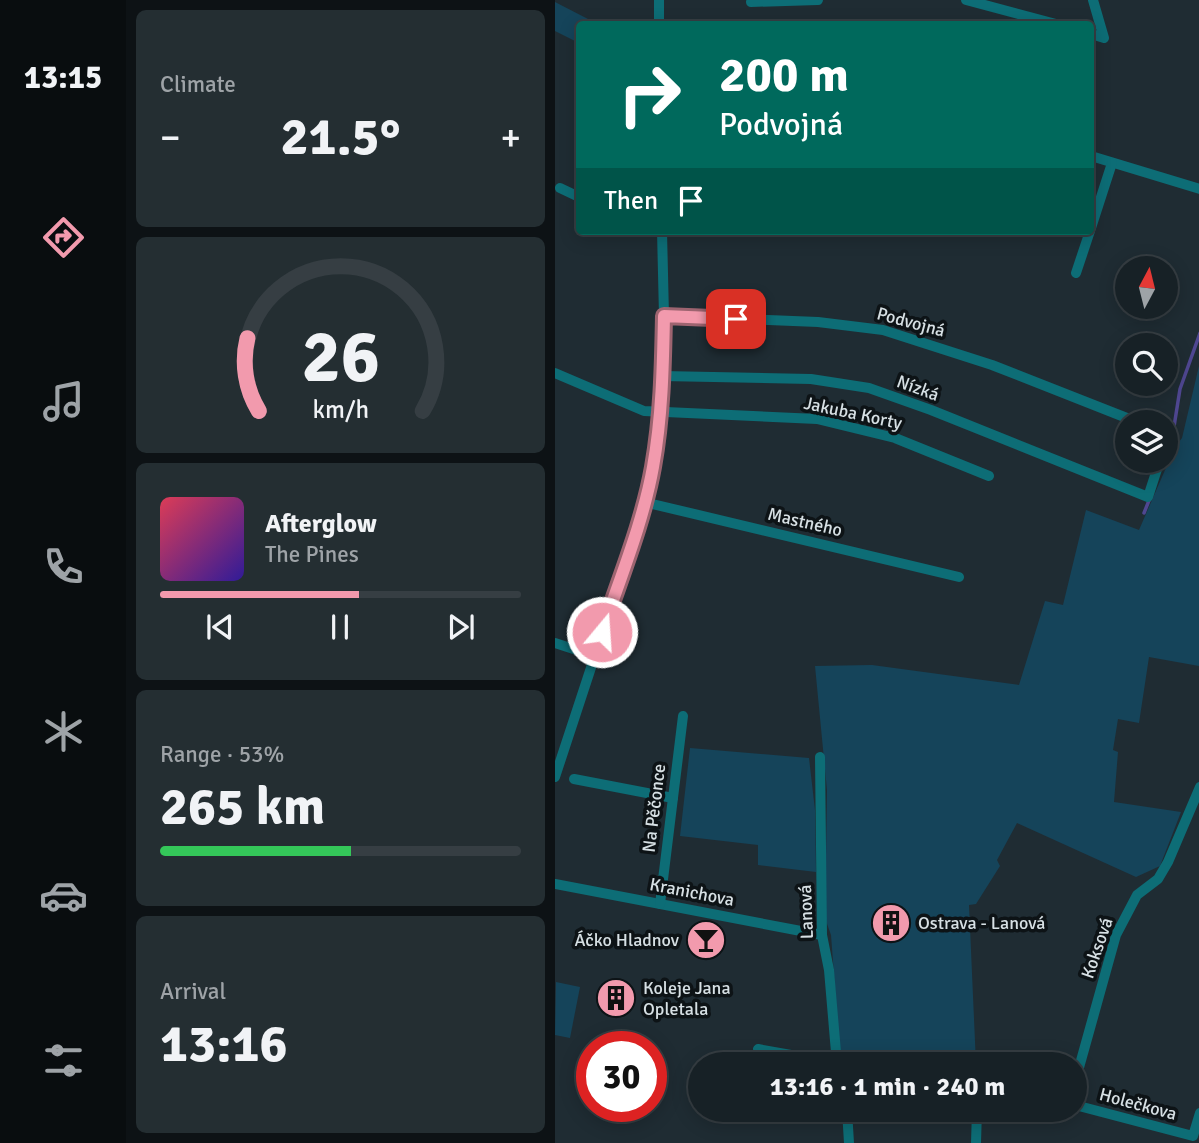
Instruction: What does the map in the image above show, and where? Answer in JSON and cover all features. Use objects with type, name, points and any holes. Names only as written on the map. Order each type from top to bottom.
[{"type":"street","points":[[659,0],[659,21]]},
{"type":"street","points":[[751,2],[818,0]]},
{"type":"street","points":[[966,0],[1045,21]]},
{"type":"street","points":[[1093,0],[1104,38],[1094,35]]},
{"type":"street","points":[[1094,157],[1199,189]]},
{"type":"street","points":[[1094,218],[1112,163]]},
{"type":"street","points":[[560,188],[576,196]]},
{"type":"street","points":[[555,777],[653,469],[661,412],[664,316],[662,235]]},
{"type":"street","points":[[1076,273],[1088,235]]},
{"type":"street","name":"Podvojná","points":[[664,316],[818,322],[883,330],[992,365],[1115,413]]},
{"type":"street","name":"Jakuba Korty","points":[[555,373],[644,411],[817,419],[895,438],[989,476]]},
{"type":"street","name":"Nízká","points":[[662,376],[811,379],[868,388],[931,410],[1148,497],[1156,473]]},
{"type":"street","name":"Mastného","points":[[644,502],[959,577]]},
{"type":"street","points":[[555,643],[595,656]]},
{"type":"street","name":"Na Pěčonce","points":[[660,904],[683,716]]},
{"type":"street","name":"Lanová","points":[[820,757],[822,935],[829,970],[834,1052]]},
{"type":"street","points":[[574,779],[673,798]]},
{"type":"street","name":"Koksová","points":[[1083,1052],[1116,935],[1137,895],[1158,879],[1163,871],[1196,802],[1199,787]]},
{"type":"street","name":"Kranichova","points":[[555,884],[822,935]]},
{"type":"street","points":[[757,1049],[774,1052]]},
{"type":"street","name":"Holečkova","points":[[1087,1108],[1193,1136],[1199,1113]]},
{"type":"street","points":[[848,1122],[850,1143]]},
{"type":"street","points":[[976,1143],[977,1122]]},
{"type":"shaded area","points":[[555,2],[588,19],[576,21],[576,42],[555,31]]},
{"type":"shaded area","points":[[1199,366],[1199,666],[1149,657],[1139,723],[1118,719],[1113,750],[1118,752],[1114,802],[1181,812],[1160,866],[1136,877],[1017,823],[997,860],[1000,866],[976,904],[969,905],[975,1052],[840,1052],[831,935],[825,918],[827,790],[815,666],[872,665],[1019,685],[1045,601],[1063,605],[1086,510],[1139,530],[1164,473],[1178,473],[1178,443],[1182,438]]},
{"type":"shaded area","points":[[690,748],[809,758],[815,810],[816,872],[758,865],[758,845],[680,836]]},
{"type":"shaded area","points":[[556,982],[580,987],[570,1038],[555,1035]]},
{"type":"waterway","points":[[1177,410],[1180,389],[1200,333]]},
{"type":"waterway","points":[[1144,513],[1150,498]]},
{"type":"place","name":"Ostrava - Lanová","points":[[891,923]]},
{"type":"place","name":"Áčko Hladnov","points":[[706,940]]},
{"type":"place","name":"Koleje Jana Opletala","points":[[616,998]]},
{"type":"route","points":[[602,632],[634,537],[653,469],[661,412],[664,316],[736,319]]}]
